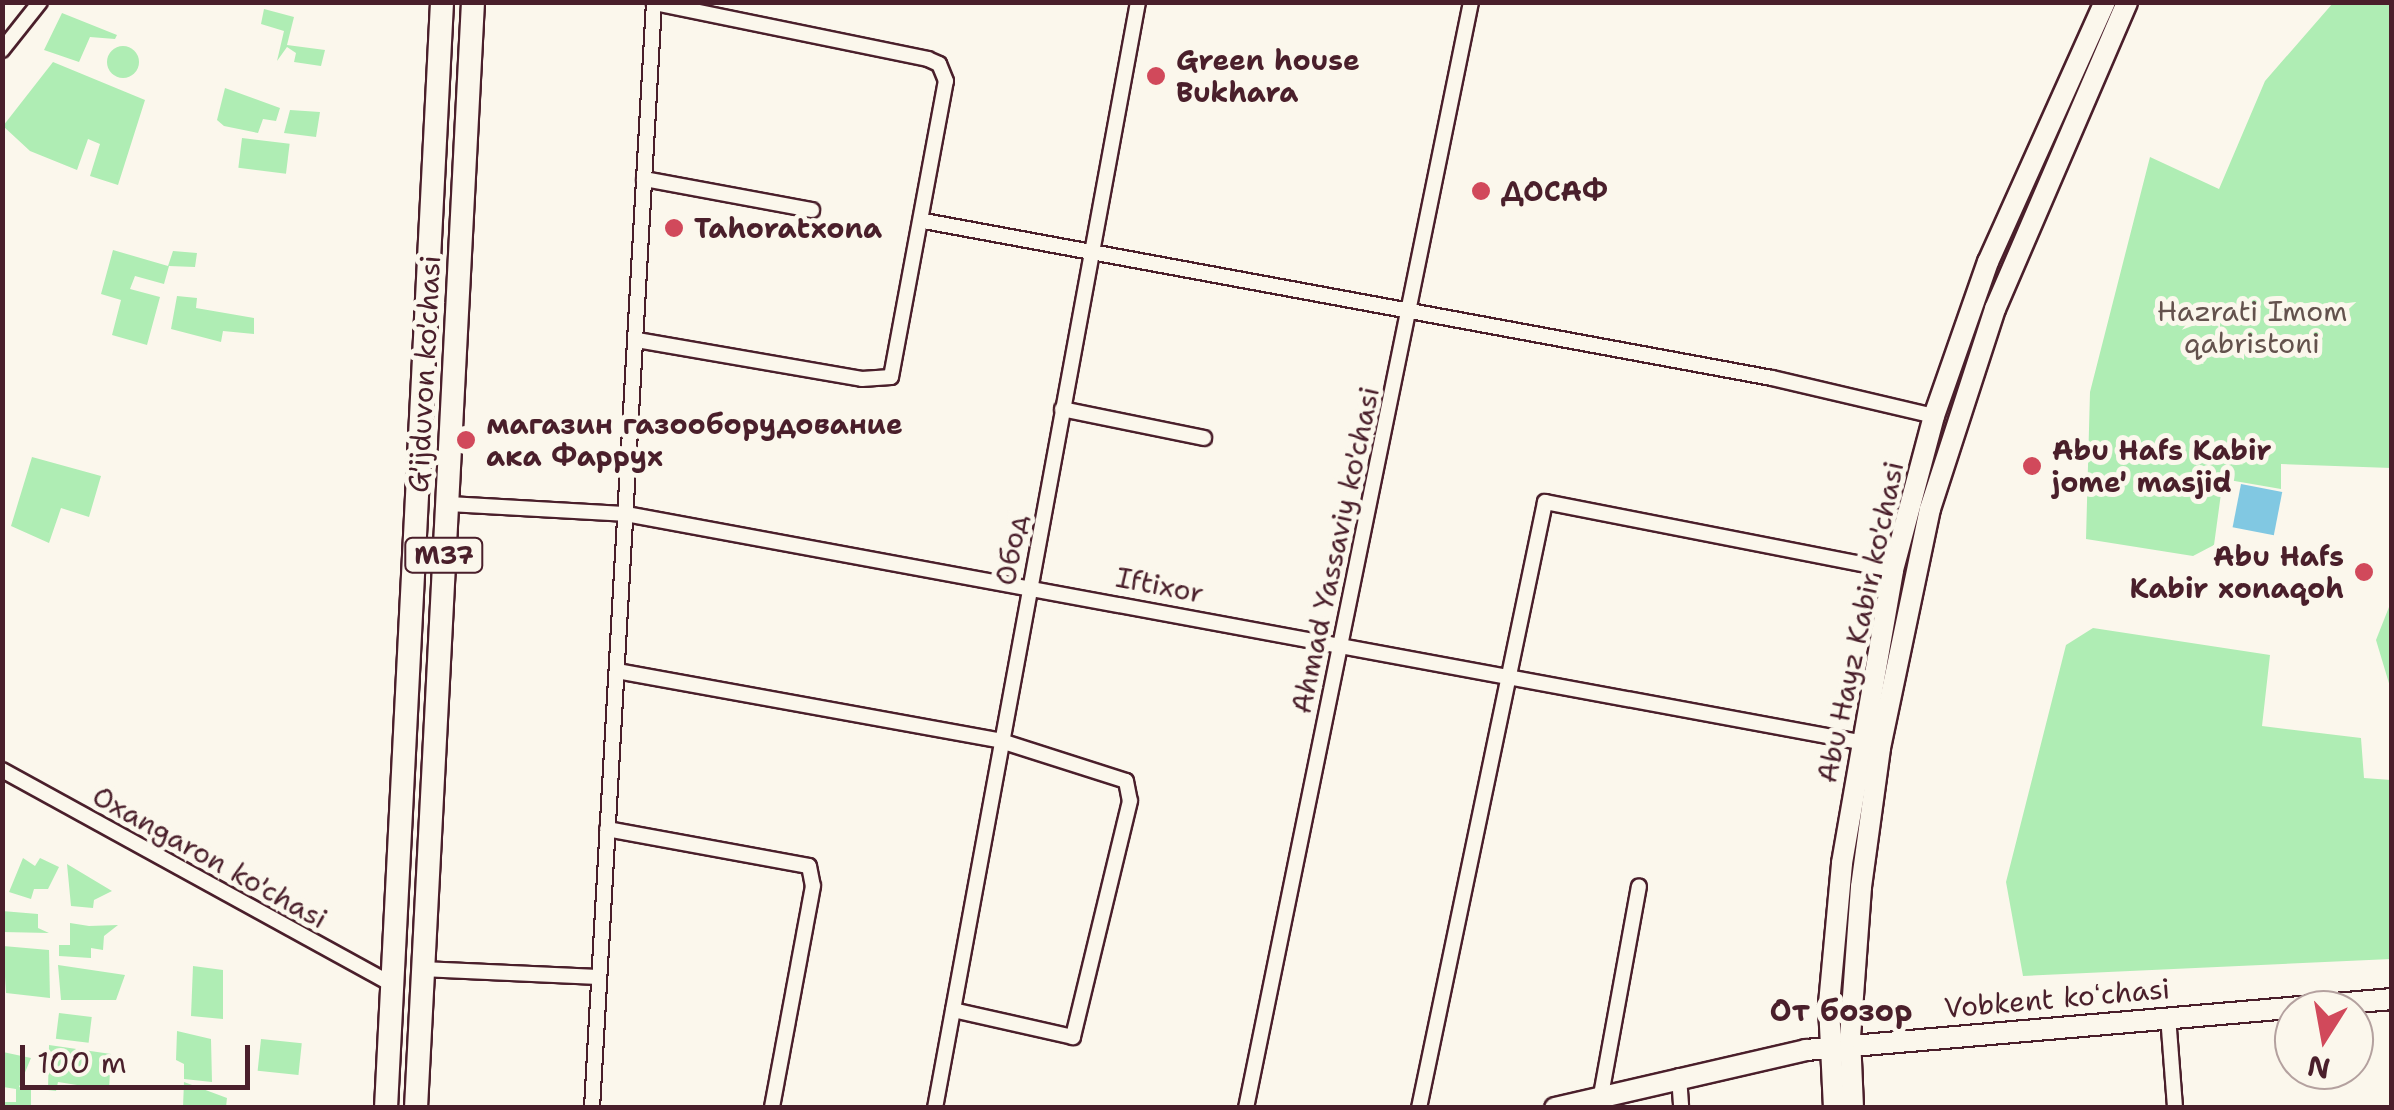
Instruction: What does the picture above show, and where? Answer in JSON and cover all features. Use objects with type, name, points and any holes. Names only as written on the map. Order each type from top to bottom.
[{"type":"main road","name":"G'ijduvon ko'chasi","points":[[386,1108],[442,2]]},
{"type":"main road","name":"G'ijduvon ko'chasi","points":[[416,1108],[473,2]]},
{"type":"main road","name":"Abu Hayz Kabir ko'chasi","points":[[1834,1108],[1828,1047],[1840,882],[1860,742],[1893,570],[1934,416],[1988,262],[2113,10]]},
{"type":"main road","name":"Abu Hayz Kabir ko'chasi","points":[[1853,1108],[1850,1045],[1869,823],[1930,508],[1994,309],[2113,10]]},
{"type":"main road","name":"Vobkent koʻchasi","points":[[1555,1108],[1679,1076],[1828,1047],[2392,999]]},
{"type":"street","points":[[2,50],[40,2]]},
{"type":"street","name":"Обод","points":[[935,1108],[1138,2]]},
{"type":"street","name":"Ahmad Yassaviy ko'chasi","points":[[1246,1108],[1471,2]]},
{"type":"street","points":[[592,1108],[596,977],[637,340],[654,3],[939,64],[946,81],[924,221],[892,377],[883,381],[637,340]]},
{"type":"street","points":[[644,180],[812,210]]},
{"type":"street","points":[[924,221],[1772,378],[1934,416]]},
{"type":"street","points":[[1062,410],[1204,438]]},
{"type":"street","points":[[1419,1108],[1545,502],[1893,570]]},
{"type":"street","name":"Iftixor","points":[[447,504],[626,514],[1030,585],[1860,742]]},
{"type":"street","points":[[617,671],[1001,740],[1043,758],[1103,769],[1126,781],[1130,801],[1072,1037],[954,1010]]},
{"type":"street","name":"Oxangaron ko'chasi","points":[[2,770],[394,985]]},
{"type":"street","points":[[607,828],[809,866],[813,886],[772,1108]]},
{"type":"street","points":[[1601,1095],[1639,886]]},
{"type":"street","points":[[423,969],[596,977]]},
{"type":"street","points":[[2168,1016],[2174,1108]]},
{"type":"street","points":[[1679,1076],[1682,1108]]},
{"type":"green space","name":"Hazrati Imom qabristoni","points":[[2333,3],[2391,3],[2391,468],[2281,464],[2281,489],[2223,479],[2214,545],[2193,556],[2086,539],[2090,392],[2150,157],[2219,189],[2265,81]]},
{"type":"green space","points":[[264,9],[294,17],[287,45],[325,50],[321,66],[294,62],[296,53],[287,47],[277,61],[284,31],[261,24]]},
{"type":"green space","points":[[62,13],[117,35],[115,39],[90,37],[79,62],[44,50]]},
{"type":"green space","points":[[123,46],[134,51],[139,62],[134,73],[123,78],[112,73],[107,62],[112,51]]},
{"type":"green space","points":[[53,62],[145,100],[118,185],[90,176],[100,144],[88,139],[77,170],[30,151],[3,126]]},
{"type":"green space","points":[[225,88],[280,108],[276,121],[263,119],[258,133],[224,126],[217,120]]},
{"type":"green space","points":[[290,110],[320,112],[316,137],[284,133]]},
{"type":"green space","points":[[242,138],[290,144],[286,174],[238,168]]},
{"type":"green space","points":[[113,250],[168,266],[173,251],[197,253],[195,267],[169,266],[164,284],[135,276],[130,289],[160,297],[147,345],[112,335],[121,300],[101,294]]},
{"type":"green space","points":[[177,296],[197,298],[196,308],[254,318],[254,334],[223,331],[221,342],[171,329]]},
{"type":"green space","points":[[32,457],[101,476],[89,517],[61,508],[49,543],[11,526]]},
{"type":"green space","points":[[2391,602],[2391,690],[2376,640]]},
{"type":"green space","points":[[2093,628],[2270,655],[2262,726],[2361,738],[2364,778],[2391,780],[2391,959],[2023,976],[2006,882],[2066,645]]},
{"type":"green space","points":[[23,858],[35,866],[40,858],[59,867],[48,889],[34,889],[31,899],[9,892]]},
{"type":"green space","points":[[67,864],[112,891],[94,900],[93,908],[71,906]]},
{"type":"green space","points":[[2,911],[38,914],[38,928],[49,933],[3,932]]},
{"type":"green space","points":[[70,923],[118,925],[104,936],[103,950],[91,948],[91,958],[59,956],[59,945],[70,945]]},
{"type":"green space","points":[[3,946],[49,950],[50,998],[6,993]]},
{"type":"green space","points":[[58,965],[125,975],[116,1000],[61,1000]]},
{"type":"green space","points":[[193,966],[223,970],[223,1019],[191,1016]]},
{"type":"green space","points":[[59,1013],[92,1017],[89,1043],[56,1039]]},
{"type":"green space","points":[[177,1031],[211,1039],[212,1082],[184,1079],[184,1064],[176,1060]]},
{"type":"green space","points":[[261,1039],[302,1043],[298,1075],[258,1071]]},
{"type":"green space","points":[[49,1045],[111,1054],[109,1090],[58,1082],[56,1091],[48,1090]]},
{"type":"green space","points":[[3,1052],[31,1058],[19,1087],[31,1089],[31,1107],[3,1107],[3,1102],[16,1102],[16,1089],[3,1087]]},
{"type":"green space","points":[[184,1082],[227,1098],[226,1107],[183,1107]]},
{"type":"water","points":[[2241,484],[2282,492],[2274,535],[2233,527]]},
{"type":"place","name":"Green house Bukhara","points":[[1156,76]]},
{"type":"place","name":"ДОСАФ","points":[[1481,191]]},
{"type":"place","name":"Tahoratxona","points":[[674,228]]},
{"type":"place","name":"магазин газооборудование ака Фаррух","points":[[466,440]]},
{"type":"place","name":"Abu Hafs Kabir jome' masjid","points":[[2032,466]]},
{"type":"place","name":"Abu Hafs Kabir xonaqoh","points":[[2364,572]]},
{"type":"district","name":"От бозор","points":[[1841,1011]]}]
